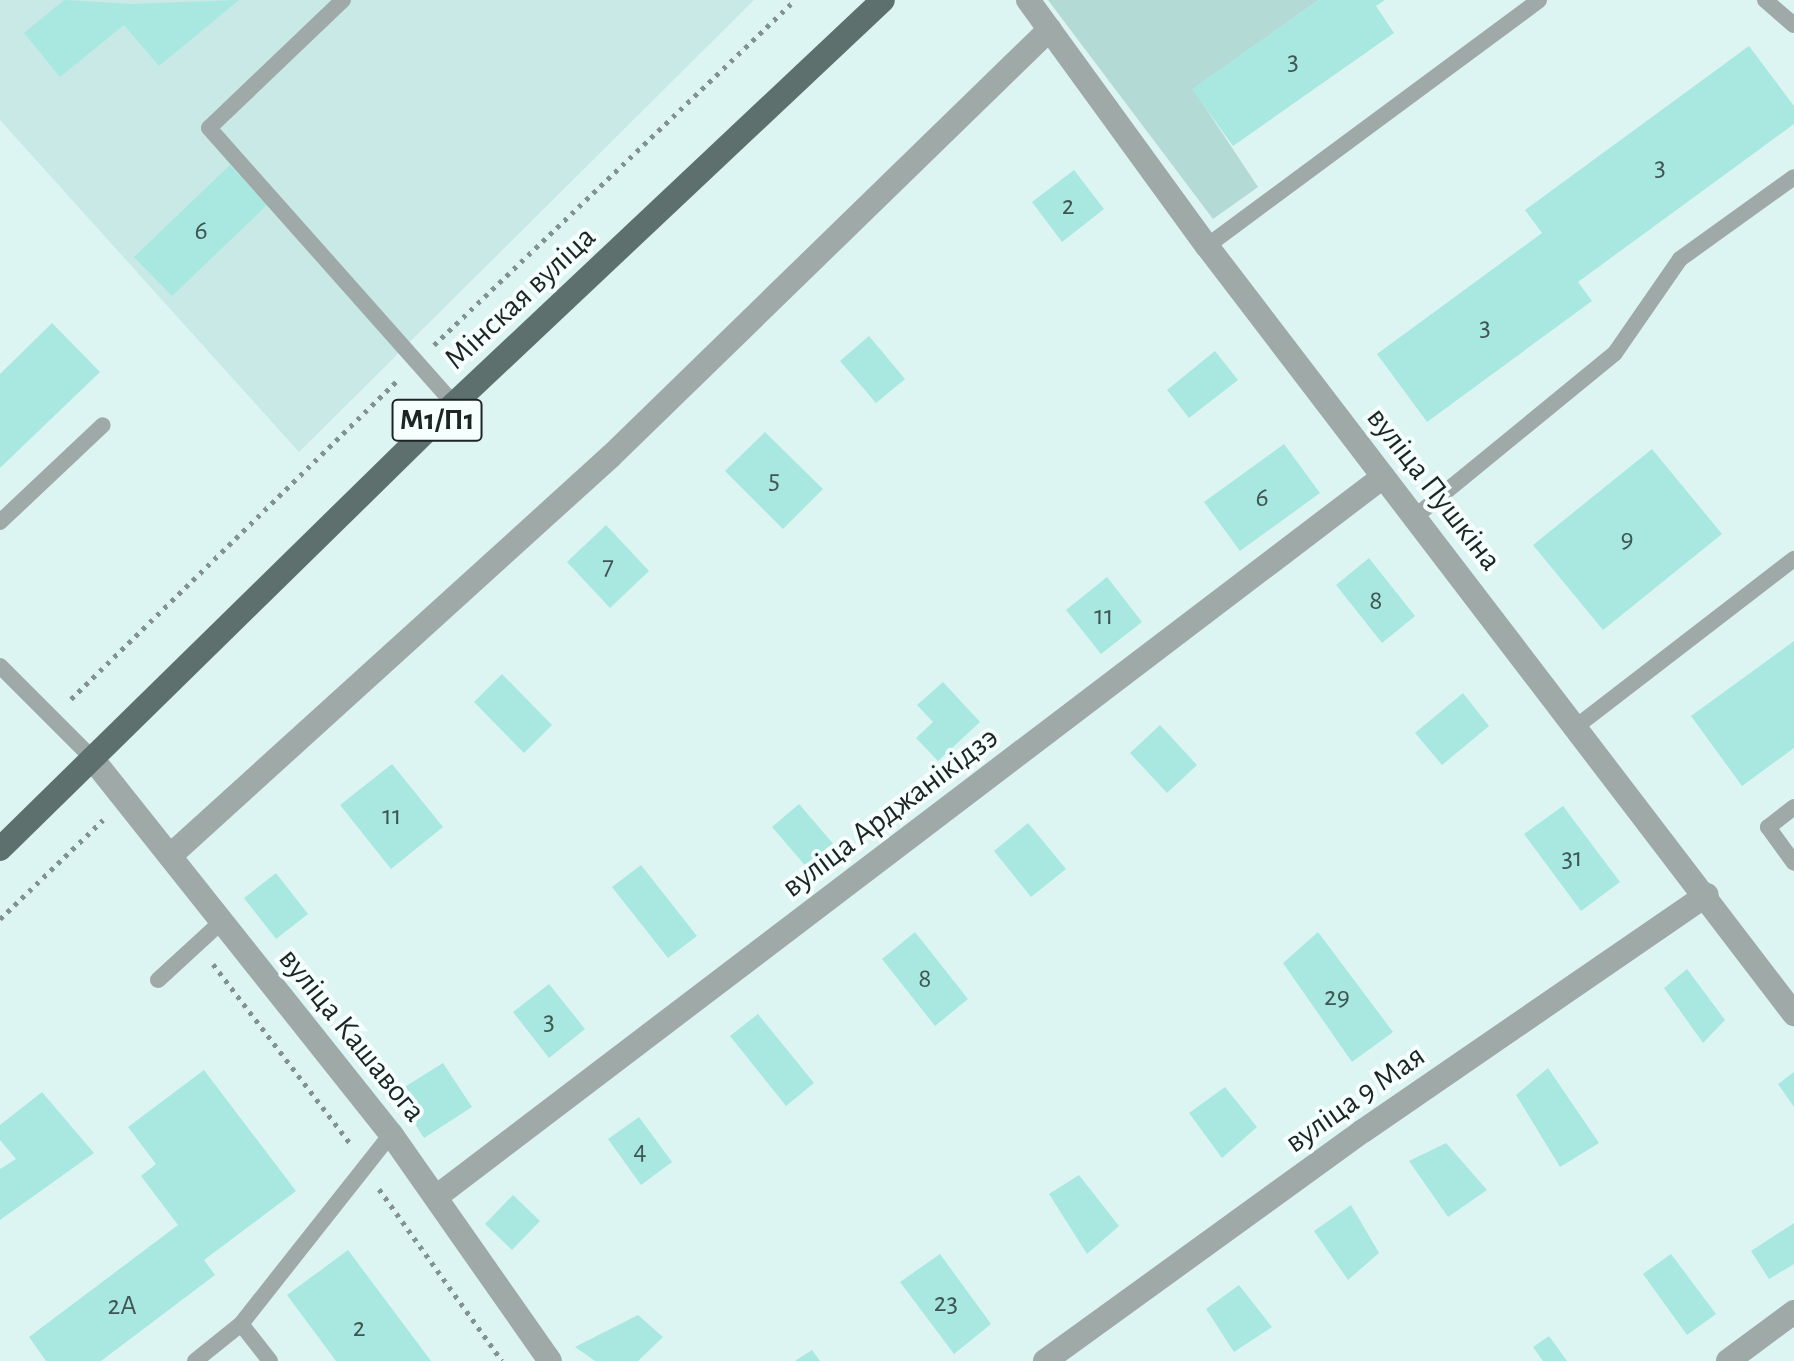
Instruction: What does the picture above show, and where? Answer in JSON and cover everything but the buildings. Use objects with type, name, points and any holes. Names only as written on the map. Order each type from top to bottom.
[{"type":"main road","name":"Мінская вуліца","points":[[0,849],[454,404],[883,0]]},
{"type":"street","name":"вуліца Пушкіна","points":[[1028,0],[1207,246],[1792,1007]]},
{"type":"street","points":[[170,856],[611,456],[1050,29]]},
{"type":"street","name":"вуліца Арджанікідзэ","points":[[436,1197],[1383,477]]},
{"type":"street","name":"вуліца Кашавога","points":[[91,757],[391,1134],[550,1361]]},
{"type":"street","name":"вуліца 9 Мая","points":[[1045,1361],[1363,1131],[1707,895]]},
{"type":"street","points":[[1728,1361],[1794,1312]]},
{"type":"lane","points":[[343,0],[209,128],[454,404]]},
{"type":"lane","points":[[1207,246],[1539,0]]},
{"type":"lane","points":[[1765,0],[1794,25]]},
{"type":"lane","points":[[1416,516],[1615,353],[1680,259],[1794,177]]},
{"type":"lane","points":[[0,522],[103,425]]},
{"type":"lane","points":[[1577,726],[1794,559]]},
{"type":"lane","points":[[0,666],[69,741],[91,757]]},
{"type":"lane","points":[[1794,807],[1768,827],[1794,863]]},
{"type":"lane","points":[[158,980],[221,922]]},
{"type":"lane","points":[[195,1361],[241,1324],[391,1134]]},
{"type":"lane","points":[[241,1324],[270,1361]]},
{"type":"path","points":[[69,741],[65,705],[418,360],[795,0]]},
{"type":"path","points":[[0,919],[126,798]]},
{"type":"path","points":[[101,821],[111,834]]},
{"type":"path","points":[[197,944],[348,1138],[350,1155]]},
{"type":"path","points":[[365,1168],[502,1361]]},
{"type":"shaded area","points":[[0,0],[754,0],[299,452],[0,120]]},
{"type":"shaded area","points":[[1048,0],[1319,0],[1193,89],[1258,187],[1213,219]]}]
